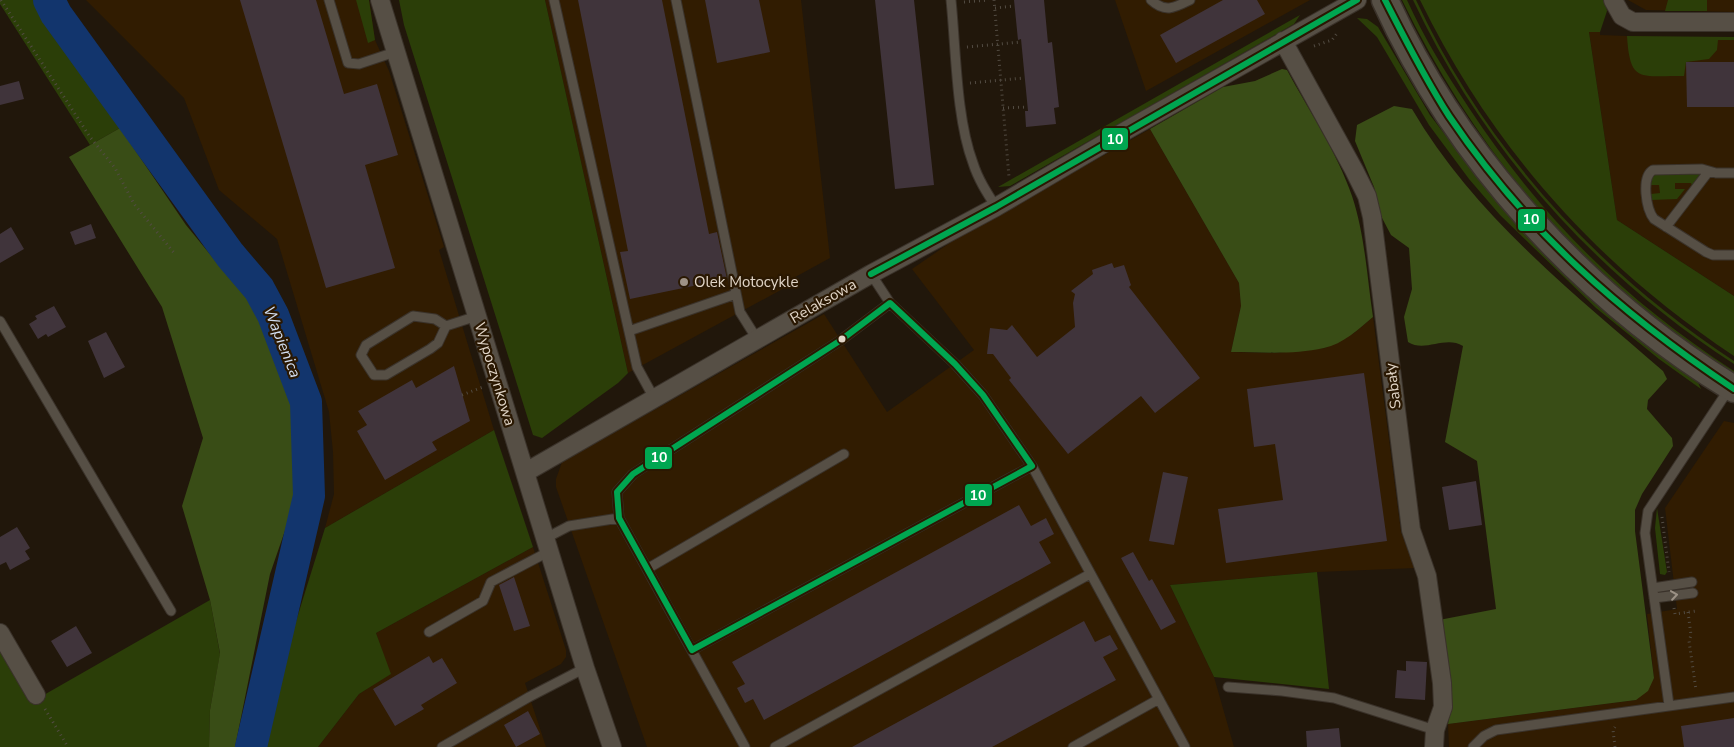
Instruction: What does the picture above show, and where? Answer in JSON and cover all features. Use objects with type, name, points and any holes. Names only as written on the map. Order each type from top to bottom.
[{"type":"main road","points":[[1385,0],[1415,60],[1464,137],[1534,223],[1621,307],[1667,344],[1732,388]]},
{"type":"street","name":"Wypoczynkowa","points":[[380,0],[585,668],[612,747]]},
{"type":"street","name":"Relaksowa","points":[[526,472],[871,274],[996,207],[1357,0]]},
{"type":"street","points":[[1613,0],[1622,16],[1632,22],[1734,22]]},
{"type":"street","name":"Sabały","points":[[1283,41],[1354,170],[1367,196],[1372,217],[1410,530],[1427,576],[1442,683],[1443,706],[1435,738]]},
{"type":"street","points":[[0,633],[36,695]]},
{"type":"lane","points":[[329,0],[348,63],[359,64],[395,52]]},
{"type":"lane","points":[[554,0],[637,367],[654,398]]},
{"type":"lane","points":[[676,0],[740,312],[757,339]]},
{"type":"lane","points":[[1151,0],[1159,8],[1171,10],[1190,0]]},
{"type":"lane","points":[[951,2],[967,145],[981,183],[996,207]]},
{"type":"lane","points":[[1734,173],[1702,169],[1653,170],[1648,173],[1646,187],[1650,211],[1654,219],[1706,252],[1713,255],[1734,255]]},
{"type":"lane","points":[[1666,227],[1709,171]]},
{"type":"lane","points":[[871,274],[890,303],[955,364],[983,395],[1032,466],[1184,747]]},
{"type":"lane","points":[[628,331],[736,294]]},
{"type":"lane","points":[[745,747],[619,518],[617,492],[633,474],[841,340],[890,303]]},
{"type":"lane","points":[[446,326],[435,319],[413,316],[366,345],[361,355],[374,375],[386,375],[434,346],[446,326],[476,316]]},
{"type":"lane","points":[[0,321],[171,611]]},
{"type":"lane","points":[[1669,705],[1645,533],[1648,511],[1732,388]]},
{"type":"lane","points":[[647,569],[844,454]]},
{"type":"lane","points":[[692,650],[1032,466]]},
{"type":"lane","points":[[430,632],[483,601],[491,582],[548,544],[569,526],[619,518]]},
{"type":"lane","points":[[775,747],[1090,574]]},
{"type":"lane","points":[[1653,588],[1692,582]]},
{"type":"lane","points":[[1654,598],[1693,593]]},
{"type":"lane","points":[[442,747],[453,744],[529,697],[585,668]]},
{"type":"lane","points":[[1228,687],[1282,691],[1334,698],[1435,738]]},
{"type":"lane","points":[[1474,747],[1484,736],[1496,730],[1734,696]]},
{"type":"lane","points":[[1073,747],[1159,699]]},
{"type":"path","points":[[1,0],[90,137],[115,168],[134,204],[175,254]]},
{"type":"path","points":[[951,2],[989,0]]},
{"type":"path","points":[[994,0],[1009,177]]},
{"type":"path","points":[[995,8],[1014,6]]},
{"type":"path","points":[[956,48],[1021,42]]},
{"type":"path","points":[[959,84],[1024,78]]},
{"type":"path","points":[[1004,108],[1027,107]]},
{"type":"path","points":[[1661,507],[1671,585]]},
{"type":"path","points":[[1672,595],[1675,614],[1696,611]]},
{"type":"path","points":[[1688,612],[1691,635],[1689,641],[1698,701]]},
{"type":"path","points":[[36,695],[68,747]]},
{"type":"shaded area","points":[[86,0],[369,0],[375,40],[389,71],[444,247],[439,250],[494,430],[325,528],[334,494],[333,452],[329,412],[277,239],[219,190],[184,98]]},
{"type":"shaded area","points":[[545,0],[801,0],[830,258],[788,281],[790,285],[628,373]]},
{"type":"shaded area","points":[[1115,0],[1310,0],[1146,91]]},
{"type":"shaded area","points":[[1628,0],[1734,0],[1734,12],[1646,10]]},
{"type":"shaded area","points":[[1589,32],[1600,32],[1600,35],[1734,40],[1734,296],[1617,220]]},
{"type":"shaded area","points":[[1150,129],[1239,283],[1241,306],[1231,352],[1275,353],[1325,348],[1354,333],[1373,317],[1401,532],[1415,568],[1317,572],[1170,585],[1214,677],[1234,747],[647,747],[556,487],[556,479],[562,462],[824,314],[887,412],[974,350],[912,269],[954,240]]},
{"type":"shaded area","points":[[1724,421],[1734,423],[1734,747],[1449,747],[1448,724],[1636,700],[1654,678],[1647,614],[1677,609],[1665,508]]},
{"type":"shaded area","points":[[533,547],[566,650],[566,657],[561,664],[525,683],[546,747],[318,747],[359,694],[390,674],[376,633]]},
{"type":"green space","points":[[0,0],[33,0],[42,20],[120,128],[90,145],[0,4]]},
{"type":"green space","points":[[356,0],[369,0],[375,40],[368,43]]},
{"type":"green space","points":[[399,0],[545,0],[628,373],[618,383],[542,438],[533,435],[404,25]]},
{"type":"green space","points":[[1402,0],[1407,0],[1421,28],[1469,108],[1497,148],[1556,221],[1587,254],[1621,285],[1694,344],[1734,371],[1734,376],[1631,300],[1599,272],[1541,211],[1488,145],[1464,110],[1421,38]]},
{"type":"green space","points":[[1413,0],[1416,0],[1444,54],[1476,106],[1511,156],[1550,203],[1592,247],[1637,288],[1684,326],[1734,361],[1734,364],[1683,329],[1635,291],[1590,249],[1548,205],[1509,157],[1473,107],[1441,55]]},
{"type":"green space","points":[[1420,0],[1605,0],[1607,11],[1600,32],[1589,32],[1617,220],[1734,296],[1734,356],[1637,283],[1593,242],[1553,199],[1515,154],[1480,106]]},
{"type":"green space","points":[[1668,0],[1707,0],[1707,11],[1665,11]]},
{"type":"green space","points":[[1300,15],[1294,24],[1010,186],[998,187]]},
{"type":"green space","points":[[1357,18],[1367,19],[1378,27],[1430,115],[1492,196],[1524,230],[1696,378],[1701,389],[1659,359],[1596,308],[1500,215],[1469,179],[1429,125],[1377,37]]},
{"type":"green space","points":[[1627,36],[1734,37],[1734,40],[1718,40],[1717,50],[1709,59],[1686,62],[1684,76],[1648,76],[1640,74],[1631,63]]},
{"type":"green space","points":[[1282,69],[1287,70],[1322,132],[1339,164],[1352,196],[1363,241],[1373,317],[1344,340],[1324,348],[1266,353],[1231,352],[1241,306],[1239,283],[1150,129],[1223,87],[1255,81]]},
{"type":"green space","points":[[1394,106],[1412,109],[1437,147],[1465,184],[1495,218],[1594,312],[1663,371],[1667,379],[1648,400],[1647,409],[1672,438],[1673,446],[1642,494],[1635,510],[1635,531],[1654,678],[1648,691],[1636,700],[1448,724],[1452,694],[1439,620],[1496,609],[1477,461],[1445,442],[1463,346],[1449,342],[1421,346],[1408,342],[1404,317],[1412,289],[1409,248],[1391,235],[1381,216],[1374,187],[1355,141],[1357,125]]},
{"type":"green space","points":[[120,128],[186,225],[218,264],[262,307],[299,401],[298,493],[270,574],[235,747],[209,747],[210,710],[220,653],[210,600],[182,506],[203,438],[162,307],[69,157]]},
{"type":"green space","points":[[1704,173],[1695,186],[1692,186],[1691,183],[1675,183],[1675,189],[1685,189],[1677,199],[1651,200],[1651,194],[1660,193],[1659,185],[1650,185],[1650,177],[1654,174]]},
{"type":"green space","points":[[494,430],[533,547],[376,633],[391,674],[359,694],[318,747],[260,747],[265,721],[325,528]]},
{"type":"green space","points":[[1657,508],[1667,572],[1665,575],[1660,574],[1655,528]]},
{"type":"green space","points":[[1317,572],[1329,689],[1214,677],[1170,585]]},
{"type":"green space","points":[[210,600],[220,654],[210,710],[209,747],[0,747],[0,642],[35,700]]},
{"type":"building","points":[[240,0],[316,0],[344,94],[377,84],[398,155],[365,165],[395,268],[326,288]]},
{"type":"building","points":[[578,0],[662,0],[709,234],[717,232],[727,279],[630,299],[620,252],[628,251]]},
{"type":"building","points":[[705,0],[759,0],[770,52],[717,63]]},
{"type":"building","points":[[875,0],[914,0],[934,185],[895,189]]},
{"type":"building","points":[[1014,0],[1044,0],[1048,43],[1052,42],[1059,107],[1054,108],[1056,124],[1026,127],[1025,111],[1028,111],[1021,39],[1018,40]]},
{"type":"building","points":[[1223,0],[1257,0],[1265,14],[1176,63],[1160,35]]},
{"type":"building","points":[[1686,62],[1734,62],[1734,107],[1687,107]]},
{"type":"building","points":[[19,81],[24,99],[0,105],[0,86]]},
{"type":"building","points":[[91,224],[96,238],[75,245],[70,232]]},
{"type":"building","points":[[11,227],[24,249],[0,263],[0,234]]},
{"type":"building","points":[[1112,263],[1114,268],[1124,265],[1131,285],[1129,287],[1200,378],[1155,413],[1141,396],[1068,454],[1009,380],[1011,378],[993,354],[987,354],[990,328],[1007,330],[1012,325],[1037,357],[1075,327],[1073,303],[1075,294],[1071,291],[1093,274],[1092,270]]},
{"type":"building","points":[[54,306],[66,327],[48,337],[46,334],[38,339],[29,324],[37,319],[35,316]]},
{"type":"building","points":[[106,332],[125,367],[104,378],[88,341]]},
{"type":"building","points":[[454,366],[470,421],[432,442],[437,450],[385,480],[357,431],[367,425],[358,411],[412,380],[416,388]]},
{"type":"building","points":[[1364,373],[1387,541],[1226,563],[1218,509],[1283,500],[1275,444],[1254,447],[1247,389]]},
{"type":"building","points":[[1163,472],[1188,477],[1174,545],[1149,541]]},
{"type":"building","points":[[1476,481],[1482,525],[1449,530],[1442,487]]},
{"type":"building","points":[[1019,505],[1031,526],[1046,518],[1054,534],[1039,542],[1051,563],[764,720],[753,699],[745,703],[737,688],[745,684],[732,662]]},
{"type":"building","points":[[17,527],[30,548],[25,551],[30,559],[10,570],[6,562],[0,565],[0,537]]},
{"type":"building","points":[[1133,552],[1149,581],[1152,579],[1176,622],[1161,630],[1121,558]]},
{"type":"building","points":[[514,577],[530,626],[514,631],[499,585]]},
{"type":"building","points":[[1084,621],[1095,642],[1110,635],[1118,649],[1103,657],[1116,680],[992,747],[852,747]]},
{"type":"building","points":[[76,626],[92,653],[67,667],[51,641]]},
{"type":"building","points":[[429,656],[433,663],[442,658],[457,683],[421,705],[424,709],[395,726],[373,689]]},
{"type":"building","points":[[1406,661],[1427,662],[1425,700],[1395,698],[1397,670],[1406,671]]},
{"type":"building","points":[[528,711],[540,734],[516,747],[504,725]]},
{"type":"building","points":[[1734,718],[1734,747],[1684,747],[1681,726]]},
{"type":"building","points":[[1339,728],[1341,747],[1307,747],[1306,731]]},
{"type":"waterway","name":"Wapienica","points":[[49,0],[56,14],[230,255],[259,289],[273,315],[306,402],[309,496],[251,747]]},
{"type":"transit line","name":"10","points":[[871,274],[996,207],[1357,0]]},
{"type":"transit line","name":"10","points":[[1385,0],[1440,102],[1479,157],[1510,196],[1578,267],[1614,299],[1652,330],[1734,389]]},
{"type":"transit line","name":"10","points":[[890,303],[955,364],[983,395],[1032,466],[692,650],[619,518],[617,492],[633,474],[841,340],[890,303]]},
{"type":"place","name":"Olek Motocykle","points":[[684,282]]}]
